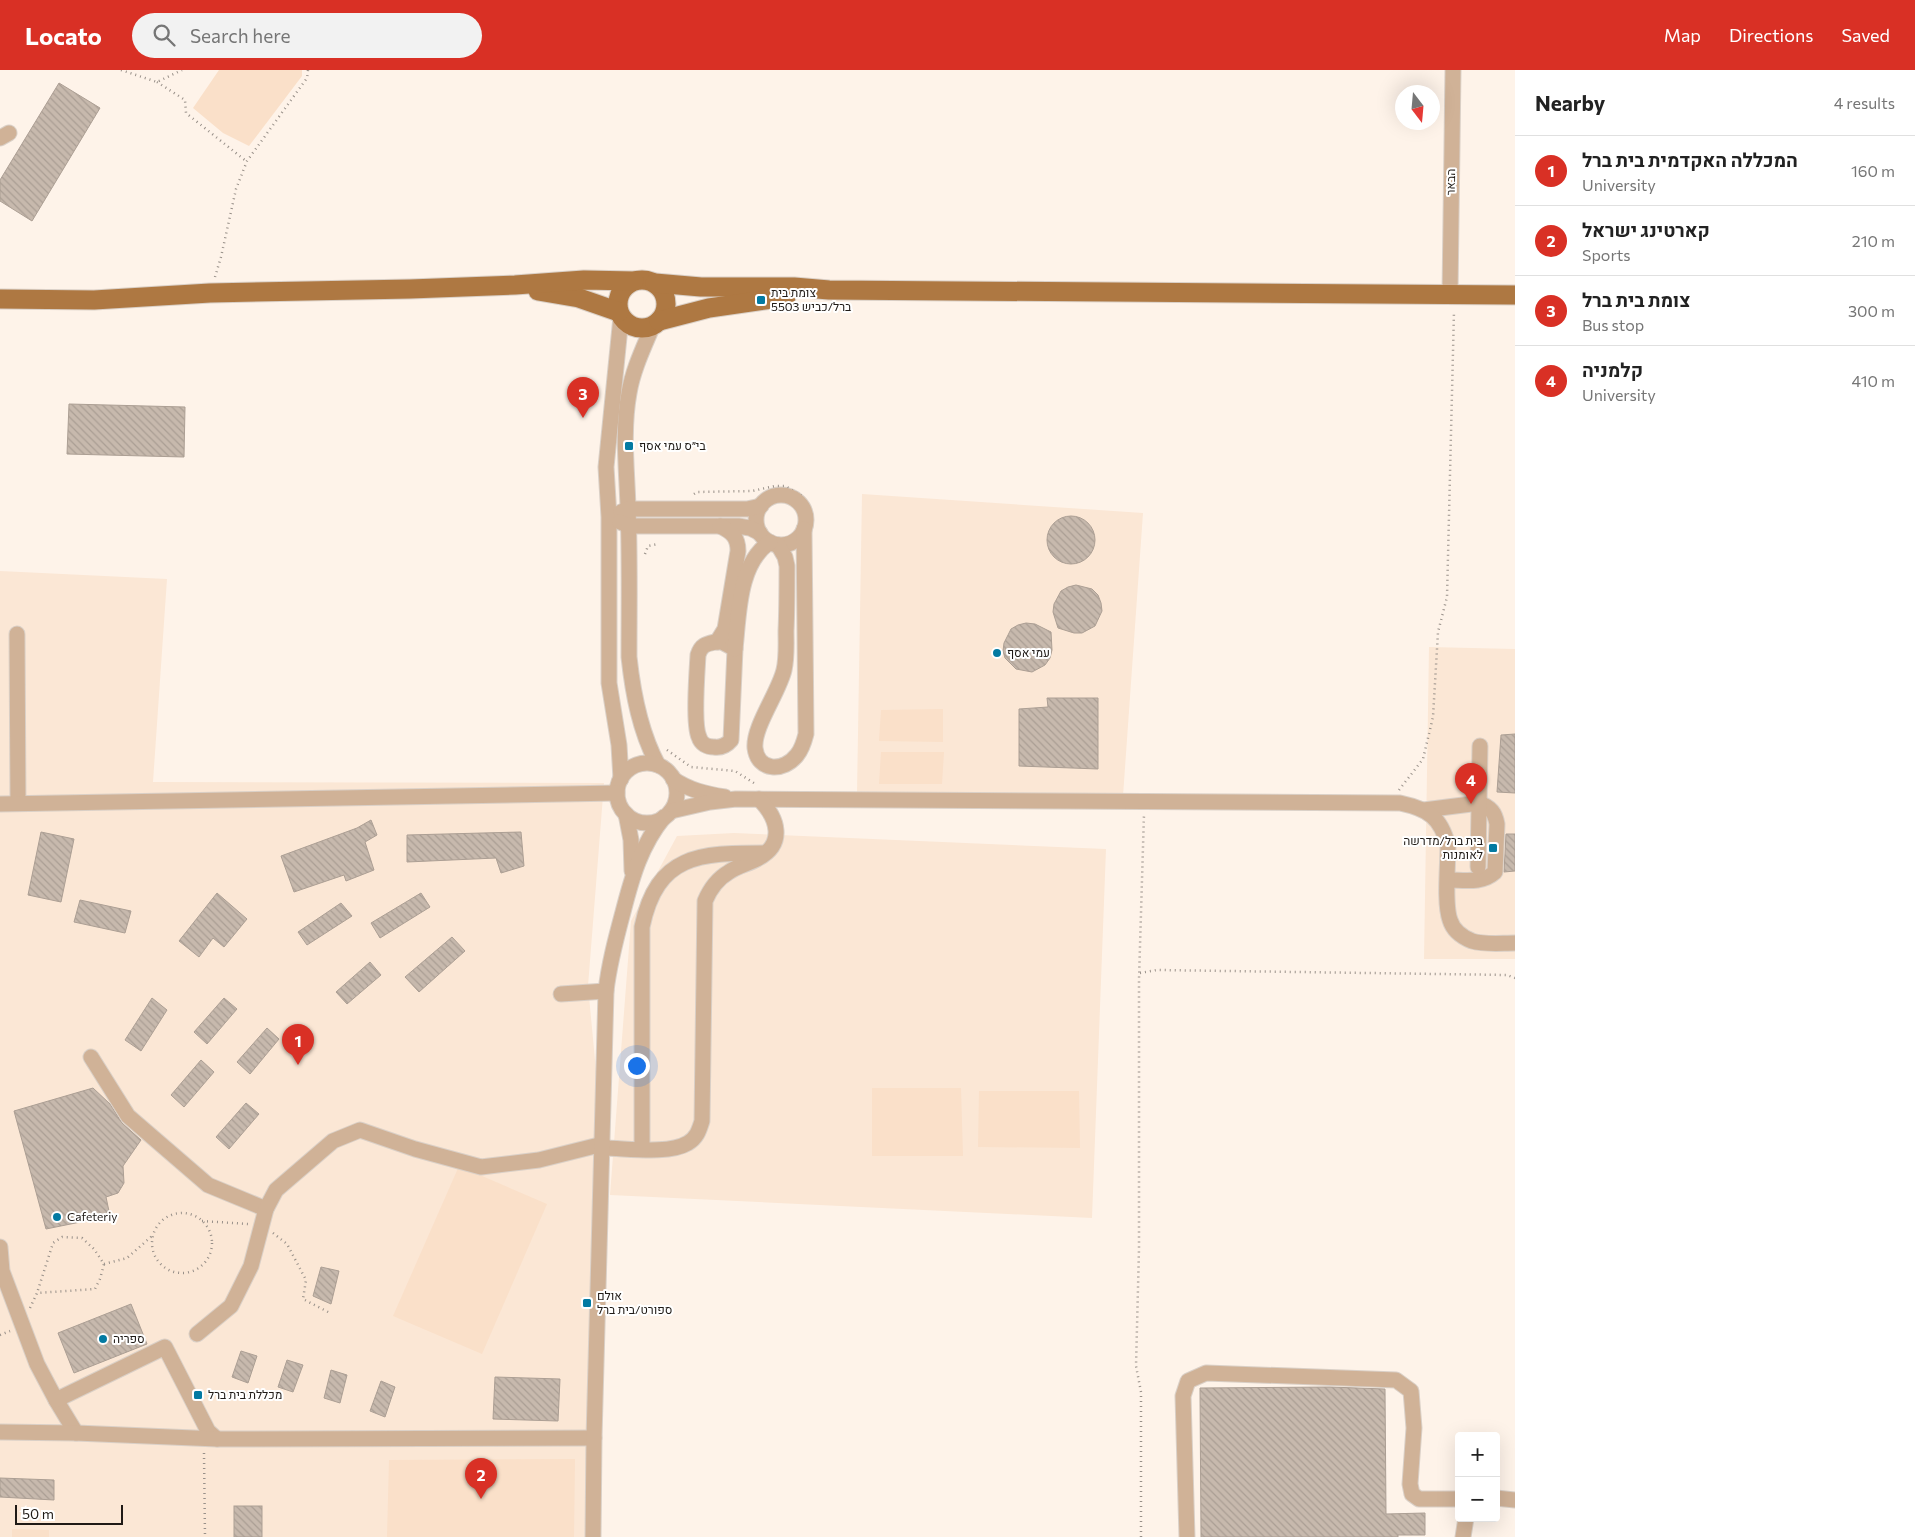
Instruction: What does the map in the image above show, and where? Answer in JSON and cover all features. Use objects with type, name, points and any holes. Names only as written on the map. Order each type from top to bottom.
[{"type":"main road","points":[[0,298],[94,300],[210,293],[515,285],[584,280],[644,280],[655,283],[700,287],[794,287],[829,290],[1515,295]]},
{"type":"main road","points":[[634,281],[624,287],[618,296],[617,307],[620,315],[628,325],[639,328],[650,327],[665,312],[666,301],[662,291],[655,283]]},
{"type":"main road","points":[[515,285],[536,291],[579,298],[620,315]]},
{"type":"main road","points":[[656,323],[709,308],[829,290]]},
{"type":"street","name":"הבאר","points":[[1452,294],[1453,70]]},
{"type":"street","points":[[620,315],[606,467],[610,517],[609,683],[620,759],[619,802],[626,814],[631,840],[632,880]]},
{"type":"street","points":[[656,323],[637,365],[629,394],[626,475],[629,526],[629,657],[631,677],[644,733],[658,765]]},
{"type":"street","points":[[610,517],[628,509],[747,509],[761,506],[773,496],[788,496],[795,499],[805,511],[806,734],[804,744],[797,755],[784,767],[776,768],[769,767],[758,758],[755,741],[784,668],[787,566],[785,557],[769,540],[756,520],[761,506]]},
{"type":"street","points":[[610,517],[629,526],[720,526],[750,528],[769,540],[793,542],[804,529]]},
{"type":"street","points":[[717,642],[725,629],[738,551],[738,544],[734,534],[720,526]]},
{"type":"street","points":[[735,649],[722,642],[717,642],[706,644],[700,648],[698,655],[697,731],[699,739],[704,745],[709,747],[724,746],[731,740],[735,649],[742,601],[749,570],[756,554],[769,540]]},
{"type":"street","points":[[18,634],[18,804]]},
{"type":"street","points":[[1478,867],[1480,746]]},
{"type":"street","points":[[619,786],[631,768],[640,764],[650,763],[666,770],[684,786],[696,791],[736,799]]},
{"type":"street","points":[[593,1537],[606,991],[615,941],[632,880],[645,846],[676,802],[677,793],[673,778]]},
{"type":"street","points":[[0,804],[619,786]]},
{"type":"street","points":[[626,814],[637,821],[646,823],[656,822],[668,814],[710,802],[736,799],[758,792],[1144,801],[1390,802],[1418,807],[1432,814],[1440,823],[1448,846],[1448,912],[1455,929],[1462,936],[1472,941],[1515,943]]},
{"type":"street","points":[[197,1334],[230,1306],[251,1266],[266,1209],[276,1190],[333,1141],[360,1130],[415,1149],[481,1167],[539,1160],[603,1146],[642,1149],[677,1148],[689,1143],[697,1134],[702,1121],[705,901],[710,890],[718,880],[729,872],[759,858],[776,840],[774,818],[758,792]]},
{"type":"street","points":[[1424,810],[1479,803],[1486,805],[1492,810],[1497,824],[1495,872],[1491,876],[1479,880],[1448,880]]},
{"type":"street","points":[[642,1149],[642,927],[648,903],[656,889],[676,867],[691,859],[721,853],[765,853]]},
{"type":"street","points":[[560,994],[606,991]]},
{"type":"street","points":[[91,1057],[128,1116],[208,1185],[266,1209]]},
{"type":"street","points":[[0,1247],[2,1271],[37,1364],[76,1433]]},
{"type":"street","points":[[56,1400],[165,1347],[211,1439]]},
{"type":"street","points":[[1187,1537],[1183,1396],[1188,1381],[1206,1373],[1396,1380],[1410,1391],[1414,1428],[1410,1484],[1412,1494],[1419,1499],[1455,1499]]},
{"type":"street","points":[[0,1432],[76,1433],[211,1439],[594,1438]]},
{"type":"street","points":[[1463,1537],[1465,1522]]},
{"type":"path","points":[[121,70],[156,82],[185,100],[186,113],[247,161]]},
{"type":"path","points":[[156,82],[182,70]]},
{"type":"path","points":[[210,293],[221,257],[236,189],[247,161],[307,78],[308,70]]},
{"type":"path","points":[[1390,802],[1423,760],[1433,717],[1438,632],[1447,598],[1452,294]]},
{"type":"path","points":[[690,496],[697,492],[752,491],[775,486],[785,486],[802,496]]},
{"type":"path","points":[[642,560],[648,546],[658,544]]},
{"type":"path","points":[[664,748],[691,768],[735,771],[758,792]]},
{"type":"path","points":[[1141,1537],[1141,1392],[1136,1366],[1139,1240],[1140,973],[1144,801]]},
{"type":"path","points":[[1140,973],[1167,970],[1506,975],[1515,978]]},
{"type":"path","points":[[184,1213],[194,1215],[202,1221],[212,1238],[212,1248],[209,1257],[203,1265],[186,1273],[167,1269],[159,1263],[152,1245],[153,1235],[157,1226],[165,1218],[174,1214],[184,1213]]},
{"type":"path","points":[[202,1221],[262,1225],[287,1244],[306,1280],[303,1299],[330,1313]]},
{"type":"path","points":[[104,1264],[128,1258],[153,1235]]},
{"type":"path","points":[[22,1326],[37,1293],[54,1243],[62,1237],[82,1238],[94,1249],[104,1264],[95,1289],[37,1293]]},
{"type":"path","points":[[205,1537],[204,1481],[211,1439]]},
{"type":"shaded area","points":[[219,70],[302,70],[302,76],[249,146],[223,133],[193,108]]},
{"type":"shaded area","name":"עמי אסף","points":[[862,494],[1143,513],[1123,796],[857,793]]},
{"type":"shaded area","points":[[0,571],[167,579],[153,782],[604,783],[588,986],[603,1144],[596,1537],[0,1537]]},
{"type":"shaded area","points":[[1429,647],[1515,649],[1515,959],[1424,959]]},
{"type":"shaded area","points":[[943,709],[943,742],[879,741],[881,710]]},
{"type":"shaded area","points":[[881,752],[944,752],[942,784],[879,784]]},
{"type":"shaded area","points":[[734,833],[1106,849],[1092,1218],[610,1195],[631,921],[677,836]]},
{"type":"shaded area","points":[[872,1088],[961,1088],[963,1156],[872,1156]]},
{"type":"shaded area","points":[[979,1091],[1079,1091],[1080,1148],[978,1147]]},
{"type":"shaded area","points":[[459,1166],[547,1204],[482,1354],[393,1316]]},
{"type":"shaded area","points":[[575,1459],[574,1537],[387,1537],[389,1460]]},
{"type":"shaded area","points":[[12,1529],[49,1530],[49,1537],[12,1537]]},
{"type":"building","points":[[59,83],[100,108],[32,221],[0,201],[0,180]]},
{"type":"building","points":[[69,404],[185,407],[184,457],[67,454]]},
{"type":"building","points":[[1066,516],[1076,516],[1088,523],[1095,535],[1095,545],[1088,557],[1076,564],[1066,564],[1058,560],[1051,553],[1047,545],[1047,535],[1051,527],[1058,520]]},
{"type":"building","points":[[1076,585],[1092,589],[1098,595],[1102,611],[1095,626],[1082,633],[1074,633],[1058,628],[1053,612],[1054,604],[1061,591]]},
{"type":"building","points":[[1026,623],[1035,624],[1051,632],[1052,650],[1050,658],[1045,665],[1032,672],[1016,669],[1005,658],[1003,651],[1004,643],[1011,629]]},
{"type":"building","points":[[1047,698],[1098,698],[1098,769],[1019,766],[1019,709],[1048,707]]},
{"type":"building","points":[[1515,734],[1515,793],[1497,792],[1501,735]]},
{"type":"building","points":[[371,820],[377,835],[365,842],[374,870],[346,881],[344,875],[294,892],[281,856],[357,828]]},
{"type":"building","points":[[41,832],[74,839],[61,902],[28,895]]},
{"type":"building","points":[[521,832],[524,866],[501,873],[496,858],[407,862],[407,835]]},
{"type":"building","points":[[1506,834],[1515,834],[1515,871],[1504,872]]},
{"type":"building","points":[[217,893],[247,919],[224,947],[213,938],[199,957],[179,941]]},
{"type":"building","points":[[421,893],[430,907],[380,938],[371,923]]},
{"type":"building","points":[[80,900],[131,911],[125,933],[74,922]]},
{"type":"building","points":[[341,903],[352,916],[307,945],[298,932]]},
{"type":"building","points":[[452,937],[465,951],[419,992],[405,977]]},
{"type":"building","points":[[370,962],[381,975],[347,1004],[336,992]]},
{"type":"building","points":[[152,998],[167,1010],[141,1051],[125,1040]]},
{"type":"building","points":[[224,998],[237,1009],[207,1044],[194,1032]]},
{"type":"building","points":[[267,1028],[279,1039],[250,1074],[237,1062]]},
{"type":"building","points":[[201,1060],[214,1072],[184,1107],[171,1095]]},
{"type":"building","points":[[93,1088],[110,1104],[122,1123],[141,1140],[123,1166],[124,1183],[118,1193],[106,1197],[110,1216],[46,1229],[14,1111]]},
{"type":"building","points":[[246,1103],[259,1114],[229,1149],[216,1137]]},
{"type":"building","points":[[321,1267],[339,1271],[331,1304],[313,1296]]},
{"type":"building","name":"ספריה","points":[[131,1304],[147,1344],[74,1373],[58,1333]]},
{"type":"building","points":[[241,1351],[257,1356],[248,1383],[232,1377]]},
{"type":"building","points":[[287,1360],[303,1365],[293,1392],[278,1387]]},
{"type":"building","points":[[331,1370],[347,1375],[340,1403],[324,1398]]},
{"type":"building","points":[[495,1377],[560,1379],[558,1421],[493,1419]]},
{"type":"building","points":[[381,1381],[395,1387],[385,1417],[370,1411]]},
{"type":"building","points":[[1330,1387],[1385,1389],[1386,1514],[1425,1513],[1425,1535],[1398,1535],[1398,1537],[1201,1537],[1200,1388]]},
{"type":"building","points":[[0,1478],[54,1480],[54,1500],[0,1497]]},
{"type":"building","points":[[234,1506],[262,1506],[262,1537],[234,1537]]},
{"type":"place","name":"צומת בית ברל/כביש 5503","points":[[761,300]]},
{"type":"place","name":"צומת בית ברל","points":[[583,418]]},
{"type":"place","name":"בי״ס עמי אסף","points":[[629,446]]},
{"type":"place","name":"עמי אסף","points":[[997,653]]},
{"type":"place","name":"קלמניה","points":[[1471,804]]},
{"type":"place","name":"בית ברל/מדרשה לאומנות","points":[[1493,848]]},
{"type":"place","name":"המכללה האקדמית בית ברל","points":[[298,1065]]},
{"type":"place","name":"Cafeteriy","points":[[57,1217]]},
{"type":"place","name":"אולם ספורט/בית ברל","points":[[587,1303]]},
{"type":"place","name":"ספריה","points":[[103,1339]]},
{"type":"place","name":"מכללת בית ברל","points":[[198,1395]]},
{"type":"place","name":"קארטינג ישראל","points":[[481,1499]]}]
